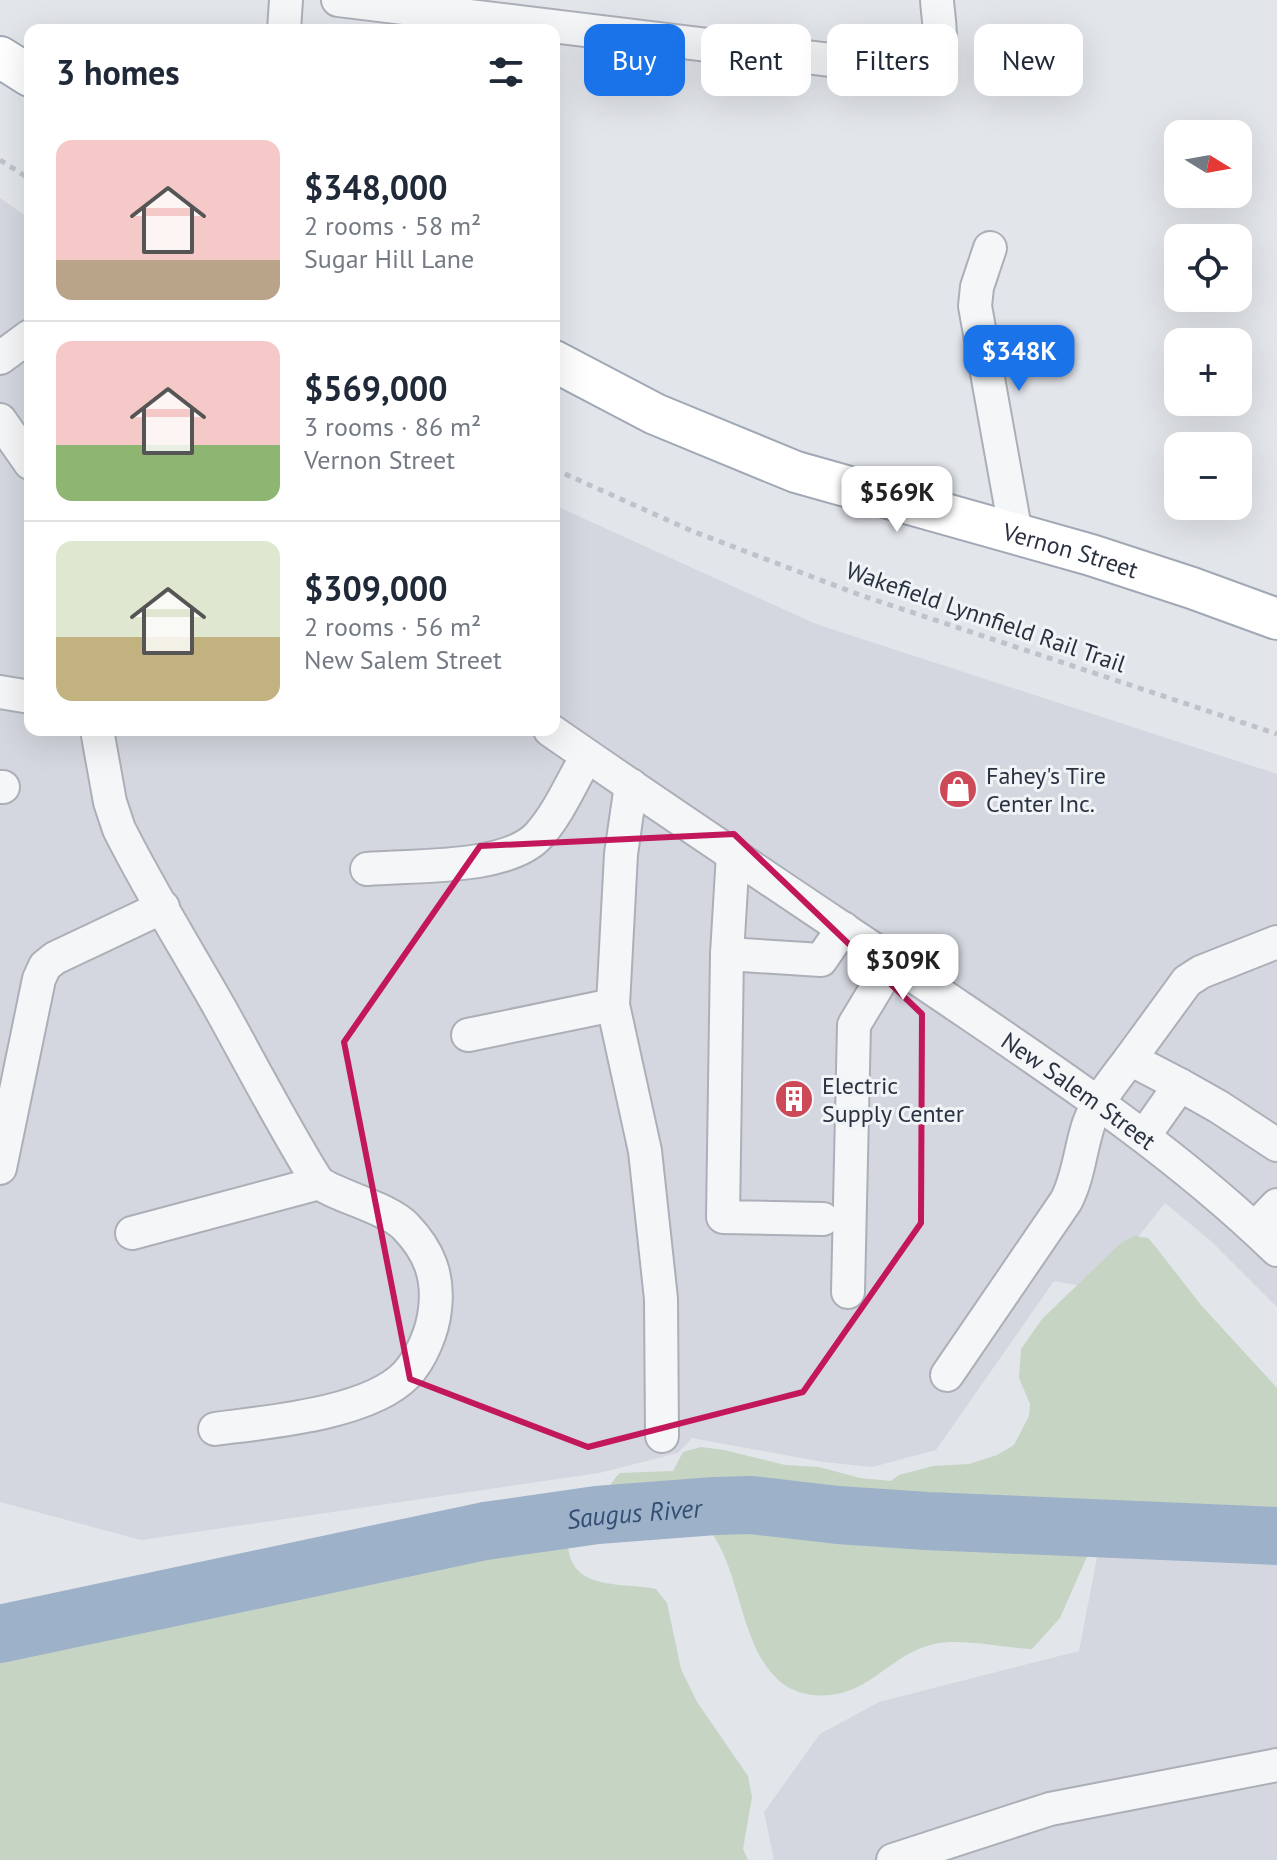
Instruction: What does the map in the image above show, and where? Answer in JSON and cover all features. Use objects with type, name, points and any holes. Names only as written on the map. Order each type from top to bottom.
[{"type":"main road","points":[[0,57],[24,72]]},
{"type":"main road","name":"Vernon Street","points":[[560,364],[655,414],[796,472],[1016,534],[1192,588],[1277,619]]},
{"type":"street","points":[[284,24],[286,0]]},
{"type":"street","points":[[338,0],[535,24]]},
{"type":"street","points":[[560,27],[913,70],[933,65],[939,47],[937,0]]},
{"type":"street","points":[[990,248],[977,287],[975,306],[1016,534]]},
{"type":"street","points":[[0,358],[24,340]]},
{"type":"street","points":[[0,420],[24,454]]},
{"type":"street","points":[[0,692],[24,696]]},
{"type":"street","points":[[98,736],[115,821],[319,1183],[384,1211],[404,1224],[431,1259],[437,1296],[434,1318],[427,1341],[405,1376],[376,1395],[325,1412],[215,1429]]},
{"type":"street","name":"New Salem Street","points":[[559,736],[1099,1103],[1144,1136],[1266,1239]]},
{"type":"street","points":[[367,869],[489,860],[520,851],[545,829],[587,756]]},
{"type":"street","points":[[631,785],[621,854],[613,1005],[645,1151],[661,1299],[662,1436]]},
{"type":"street","points":[[733,854],[727,954],[723,1217],[823,1219]]},
{"type":"street","points":[[0,1168],[39,979],[45,966],[55,958],[163,907]]},
{"type":"street","points":[[727,954],[821,960],[843,928]]},
{"type":"street","points":[[947,1375],[1066,1201],[1076,1178],[1090,1120],[1099,1103],[1187,981],[1201,972],[1277,942]]},
{"type":"street","points":[[848,1292],[854,1025],[892,962]]},
{"type":"street","points":[[468,1035],[613,1005]]},
{"type":"street","points":[[1130,1059],[1219,1107],[1277,1145]]},
{"type":"street","points":[[1144,1136],[1180,1085]]},
{"type":"street","points":[[132,1233],[319,1183]]},
{"type":"street","points":[[1266,1239],[1277,1205]]},
{"type":"street","points":[[893,1860],[1050,1809],[1277,1765]]},
{"type":"path","points":[[0,160],[24,175]]},
{"type":"path","name":"Wakefield Lynnfield Rail Trail","points":[[560,472],[692,531],[860,595],[1277,734]]},
{"type":"highlighted area","points":[[734,834],[922,1014],[921,1223],[803,1392],[588,1447],[410,1379],[344,1042],[480,846]]},
{"type":"shaded area","points":[[0,198],[24,215],[24,736],[560,736],[560,508],[816,624],[1277,774],[1277,1307],[1212,1242],[1165,1203],[1097,1289],[1054,1281],[936,1450],[872,1467],[823,1462],[692,1438],[678,1453],[599,1473],[141,1540],[0,1502]]},
{"type":"shaded area","points":[[1098,1552],[1277,1556],[1277,1860],[774,1860],[764,1812],[820,1734],[879,1702],[1079,1651]]},
{"type":"green space","points":[[1134,1236],[1148,1238],[1201,1305],[1277,1388],[1277,1546],[1119,1540],[1099,1542],[1089,1552],[1060,1618],[1032,1649],[970,1643],[934,1644],[903,1657],[848,1691],[813,1695],[785,1685],[764,1663],[748,1629],[723,1554],[704,1524],[678,1519],[653,1533],[573,1537],[568,1544],[571,1559],[578,1570],[588,1577],[600,1582],[656,1589],[667,1603],[681,1669],[697,1702],[748,1776],[752,1797],[743,1849],[748,1860],[0,1860],[0,1624],[112,1603],[570,1492],[597,1493],[607,1488],[620,1473],[673,1471],[683,1452],[701,1447],[785,1465],[819,1467],[860,1478],[891,1481],[899,1475],[933,1466],[969,1464],[997,1455],[1014,1445],[1029,1416],[1030,1404],[1019,1378],[1021,1349],[1042,1319],[1121,1243]]},
{"type":"waterway","name":"Saugus River","points":[[0,1634],[485,1531],[597,1515],[751,1505],[927,1521],[1277,1536]]},
{"type":"place","name":"Fahey's Tire Center Inc.","points":[[958,789]]},
{"type":"place","name":"Electric Supply Center","points":[[794,1099]]}]
